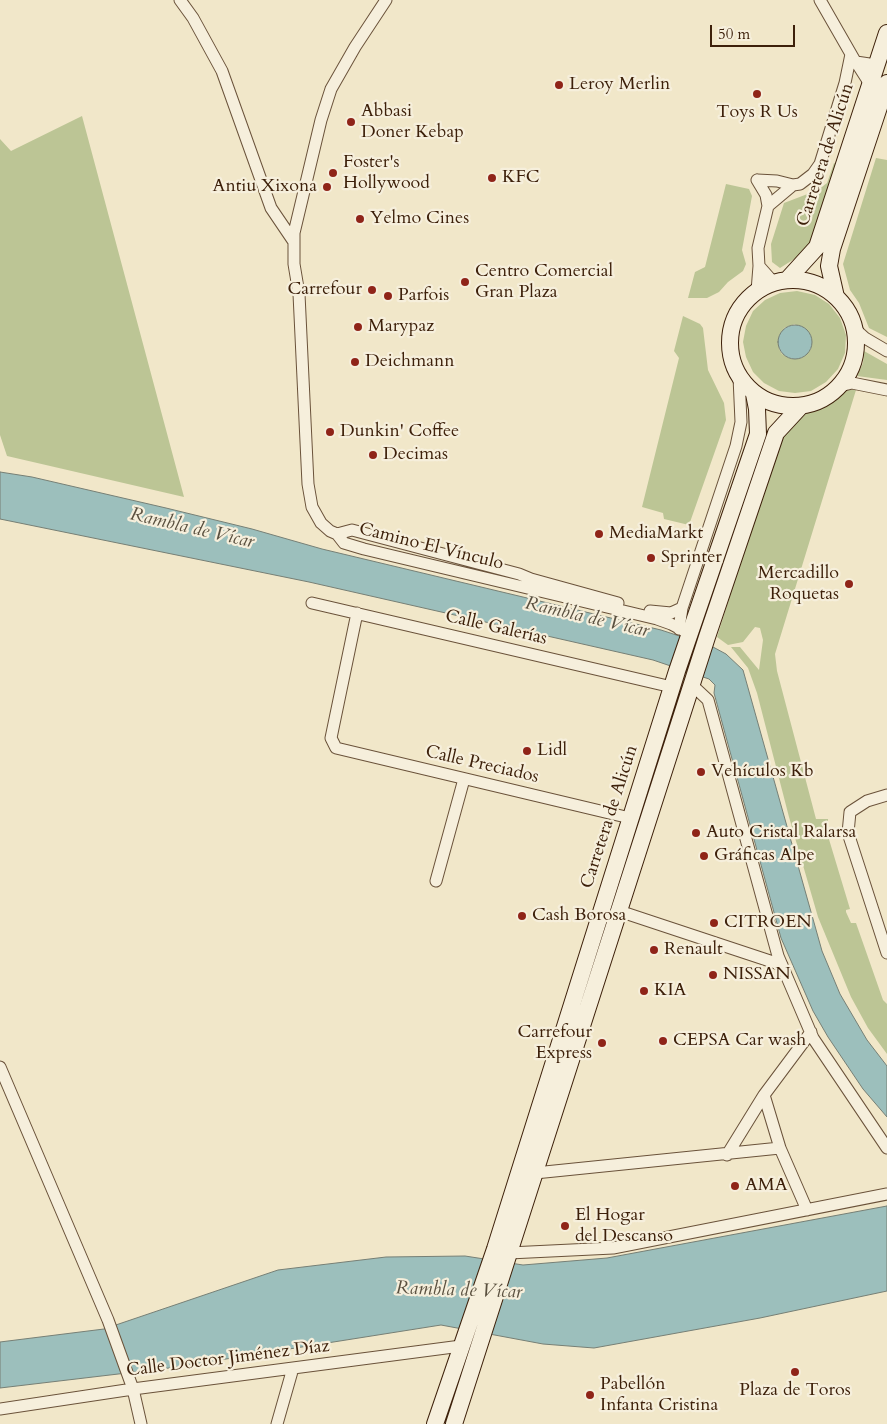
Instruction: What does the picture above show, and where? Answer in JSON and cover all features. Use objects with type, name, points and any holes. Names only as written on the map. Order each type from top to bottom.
[{"type":"main road","name":"Carretera de Alicún","points":[[780,281],[817,247],[887,33]]},
{"type":"main road","name":"Carretera de Alicún","points":[[836,297],[829,266],[832,249],[887,84]]},
{"type":"main road","points":[[780,281],[804,281],[821,287],[836,297],[844,306],[854,328],[856,343],[849,373],[840,386],[829,395],[801,406],[784,406],[768,402],[754,394],[739,377],[733,366],[730,354],[731,327],[736,314],[745,301],[757,291],[780,281]]},
{"type":"main road","name":"Carretera de Alicún","points":[[454,1424],[480,1344],[502,1251],[630,818],[672,687],[684,632],[758,434],[754,394]]},
{"type":"main road","name":"Carretera de Alicún","points":[[435,1424],[463,1343],[535,1174],[707,636],[776,433],[801,406]]},
{"type":"street","points":[[180,0],[193,18],[222,71],[271,208],[294,242]]},
{"type":"street","points":[[337,534],[321,523],[316,515],[312,507],[308,484],[299,294],[294,264],[294,233],[319,128],[331,89],[386,0]]},
{"type":"street","points":[[820,0],[870,84]]},
{"type":"street","points":[[853,58],[876,66]]},
{"type":"street","points":[[757,291],[758,248],[768,206],[766,195],[757,180],[777,181],[792,185],[800,184],[813,174],[820,164],[853,58]]},
{"type":"street","points":[[768,206],[792,185]]},
{"type":"street","points":[[759,266],[780,281]]},
{"type":"street","points":[[854,328],[887,351]]},
{"type":"street","points":[[684,632],[682,608],[736,446],[742,420],[739,377]]},
{"type":"street","points":[[840,386],[852,383],[887,390]]},
{"type":"street","name":"Camino El Vínculo","points":[[682,608],[671,613],[656,613],[531,579],[519,574],[352,530],[337,534],[344,543],[364,549],[657,619],[671,624],[684,632]]},
{"type":"street","name":"Calle Galerías","points":[[312,603],[672,687]]},
{"type":"street","name":"Calle Preciados","points":[[357,613],[331,738],[336,748],[630,818]]},
{"type":"street","points":[[693,682],[708,700],[778,956],[810,1032],[887,1148]]},
{"type":"street","points":[[436,880],[464,779]]},
{"type":"street","points":[[887,795],[867,801],[850,812],[848,834],[887,953]]},
{"type":"street","points":[[619,911],[782,965]]},
{"type":"street","points":[[727,1154],[764,1095],[810,1032]]},
{"type":"street","points":[[0,1067],[108,1320],[131,1385],[140,1424]]},
{"type":"street","points":[[764,1095],[780,1148],[808,1210]]},
{"type":"street","points":[[535,1174],[780,1148]]},
{"type":"street","points":[[502,1251],[613,1248],[887,1194]]},
{"type":"street","name":"Calle Doctor Jiménez Díaz","points":[[0,1409],[131,1385],[293,1368],[463,1343]]},
{"type":"street","points":[[277,1424],[293,1368]]},
{"type":"green space","points":[[82,116],[184,497],[7,456],[0,435],[0,139],[11,151]]},
{"type":"green space","points":[[876,158],[887,160],[887,337],[869,328],[859,303],[850,290],[843,264]]},
{"type":"green space","points":[[834,163],[839,165],[817,236],[807,251],[780,268],[772,262],[771,244],[784,203],[818,190],[827,183]]},
{"type":"green space","points":[[726,184],[749,189],[752,196],[742,250],[746,264],[743,271],[728,282],[719,292],[707,298],[688,298],[695,272],[705,267]]},
{"type":"green space","points":[[797,291],[815,295],[829,304],[840,318],[846,335],[845,353],[838,369],[826,382],[811,391],[795,393],[779,391],[764,383],[753,372],[746,357],[743,342],[746,326],[753,311],[765,300],[780,293]],"holes":[[[795,324],[811,349],[803,357],[792,359],[782,354],[779,349],[784,328]]]},
{"type":"green space","points":[[683,316],[700,324],[703,328],[708,370],[724,403],[726,420],[689,525],[664,519],[663,513],[642,507],[679,358],[674,351]]},
{"type":"green space","points":[[864,351],[887,364],[887,380],[857,376],[863,363]]},
{"type":"green space","points":[[848,389],[856,390],[775,654],[777,671],[816,819],[828,819],[828,836],[850,909],[846,910],[846,912],[851,923],[856,923],[883,1000],[887,1004],[887,1054],[868,1028],[851,997],[818,917],[789,817],[757,693],[748,668],[731,647],[740,647],[759,670],[763,640],[760,628],[755,627],[743,642],[728,645],[717,637],[782,431],[800,413],[819,406]]},
{"type":"water","points":[[795,325],[802,326],[807,330],[811,335],[811,349],[807,354],[802,358],[795,359],[788,358],[783,354],[779,349],[778,342],[779,335],[783,330],[788,326]]},
{"type":"water","name":"Rambla de Vícar","points":[[0,472],[32,477],[166,508],[252,529],[322,549],[661,630],[713,647],[726,654],[743,670],[822,951],[840,994],[867,1040],[887,1066],[887,1117],[863,1089],[828,1037],[813,1011],[781,938],[714,693],[715,685],[709,679],[653,660],[309,582],[0,519]]},
{"type":"water","name":"Rambla de Vícar","points":[[887,1206],[887,1291],[760,1318],[594,1348],[543,1344],[441,1325],[169,1368],[0,1388],[0,1342],[104,1329],[278,1270],[386,1257],[465,1256],[523,1265],[607,1258]]},
{"type":"place","name":"Leroy Merlin","points":[[559,85]]},
{"type":"place","name":"Toys R Us","points":[[757,94]]},
{"type":"place","name":"Abbasi Doner Kebap","points":[[351,122]]},
{"type":"place","name":"Foster's Hollywood","points":[[333,173]]},
{"type":"place","name":"KFC","points":[[492,178]]},
{"type":"place","name":"Antiu Xixona","points":[[327,187]]},
{"type":"place","name":"Yelmo Cines","points":[[360,219]]},
{"type":"place","name":"Centro Comercial Gran Plaza","points":[[465,282]]},
{"type":"place","name":"Carrefour","points":[[372,290]]},
{"type":"place","name":"Parfois","points":[[388,296]]},
{"type":"place","name":"Marypaz","points":[[358,327]]},
{"type":"place","name":"Deichmann","points":[[355,362]]},
{"type":"place","name":"Dunkin' Coffee","points":[[330,432]]},
{"type":"place","name":"Decimas","points":[[373,455]]},
{"type":"place","name":"MediaMarkt","points":[[599,534]]},
{"type":"place","name":"Sprinter","points":[[651,558]]},
{"type":"place","name":"Mercadillo Roquetas","points":[[849,584]]},
{"type":"place","name":"Lidl","points":[[527,751]]},
{"type":"place","name":"Vehículos Kb","points":[[701,772]]},
{"type":"place","name":"Auto Cristal Ralarsa","points":[[696,833]]},
{"type":"place","name":"Gráficas Alpe","points":[[704,856]]},
{"type":"place","name":"Cash Borosa","points":[[522,916]]},
{"type":"place","name":"CITROEN","points":[[714,923]]},
{"type":"place","name":"Renault","points":[[654,950]]},
{"type":"place","name":"NISSAN","points":[[713,975]]},
{"type":"place","name":"KIA","points":[[644,991]]},
{"type":"place","name":"CEPSA Car wash","points":[[663,1041]]},
{"type":"place","name":"Carrefour Express","points":[[602,1043]]},
{"type":"place","name":"AMA","points":[[735,1186]]},
{"type":"place","name":"El Hogar del Descanso","points":[[565,1226]]},
{"type":"place","name":"Plaza de Toros","points":[[795,1372]]},
{"type":"place","name":"Pabellón Infanta Cristina","points":[[590,1395]]}]
